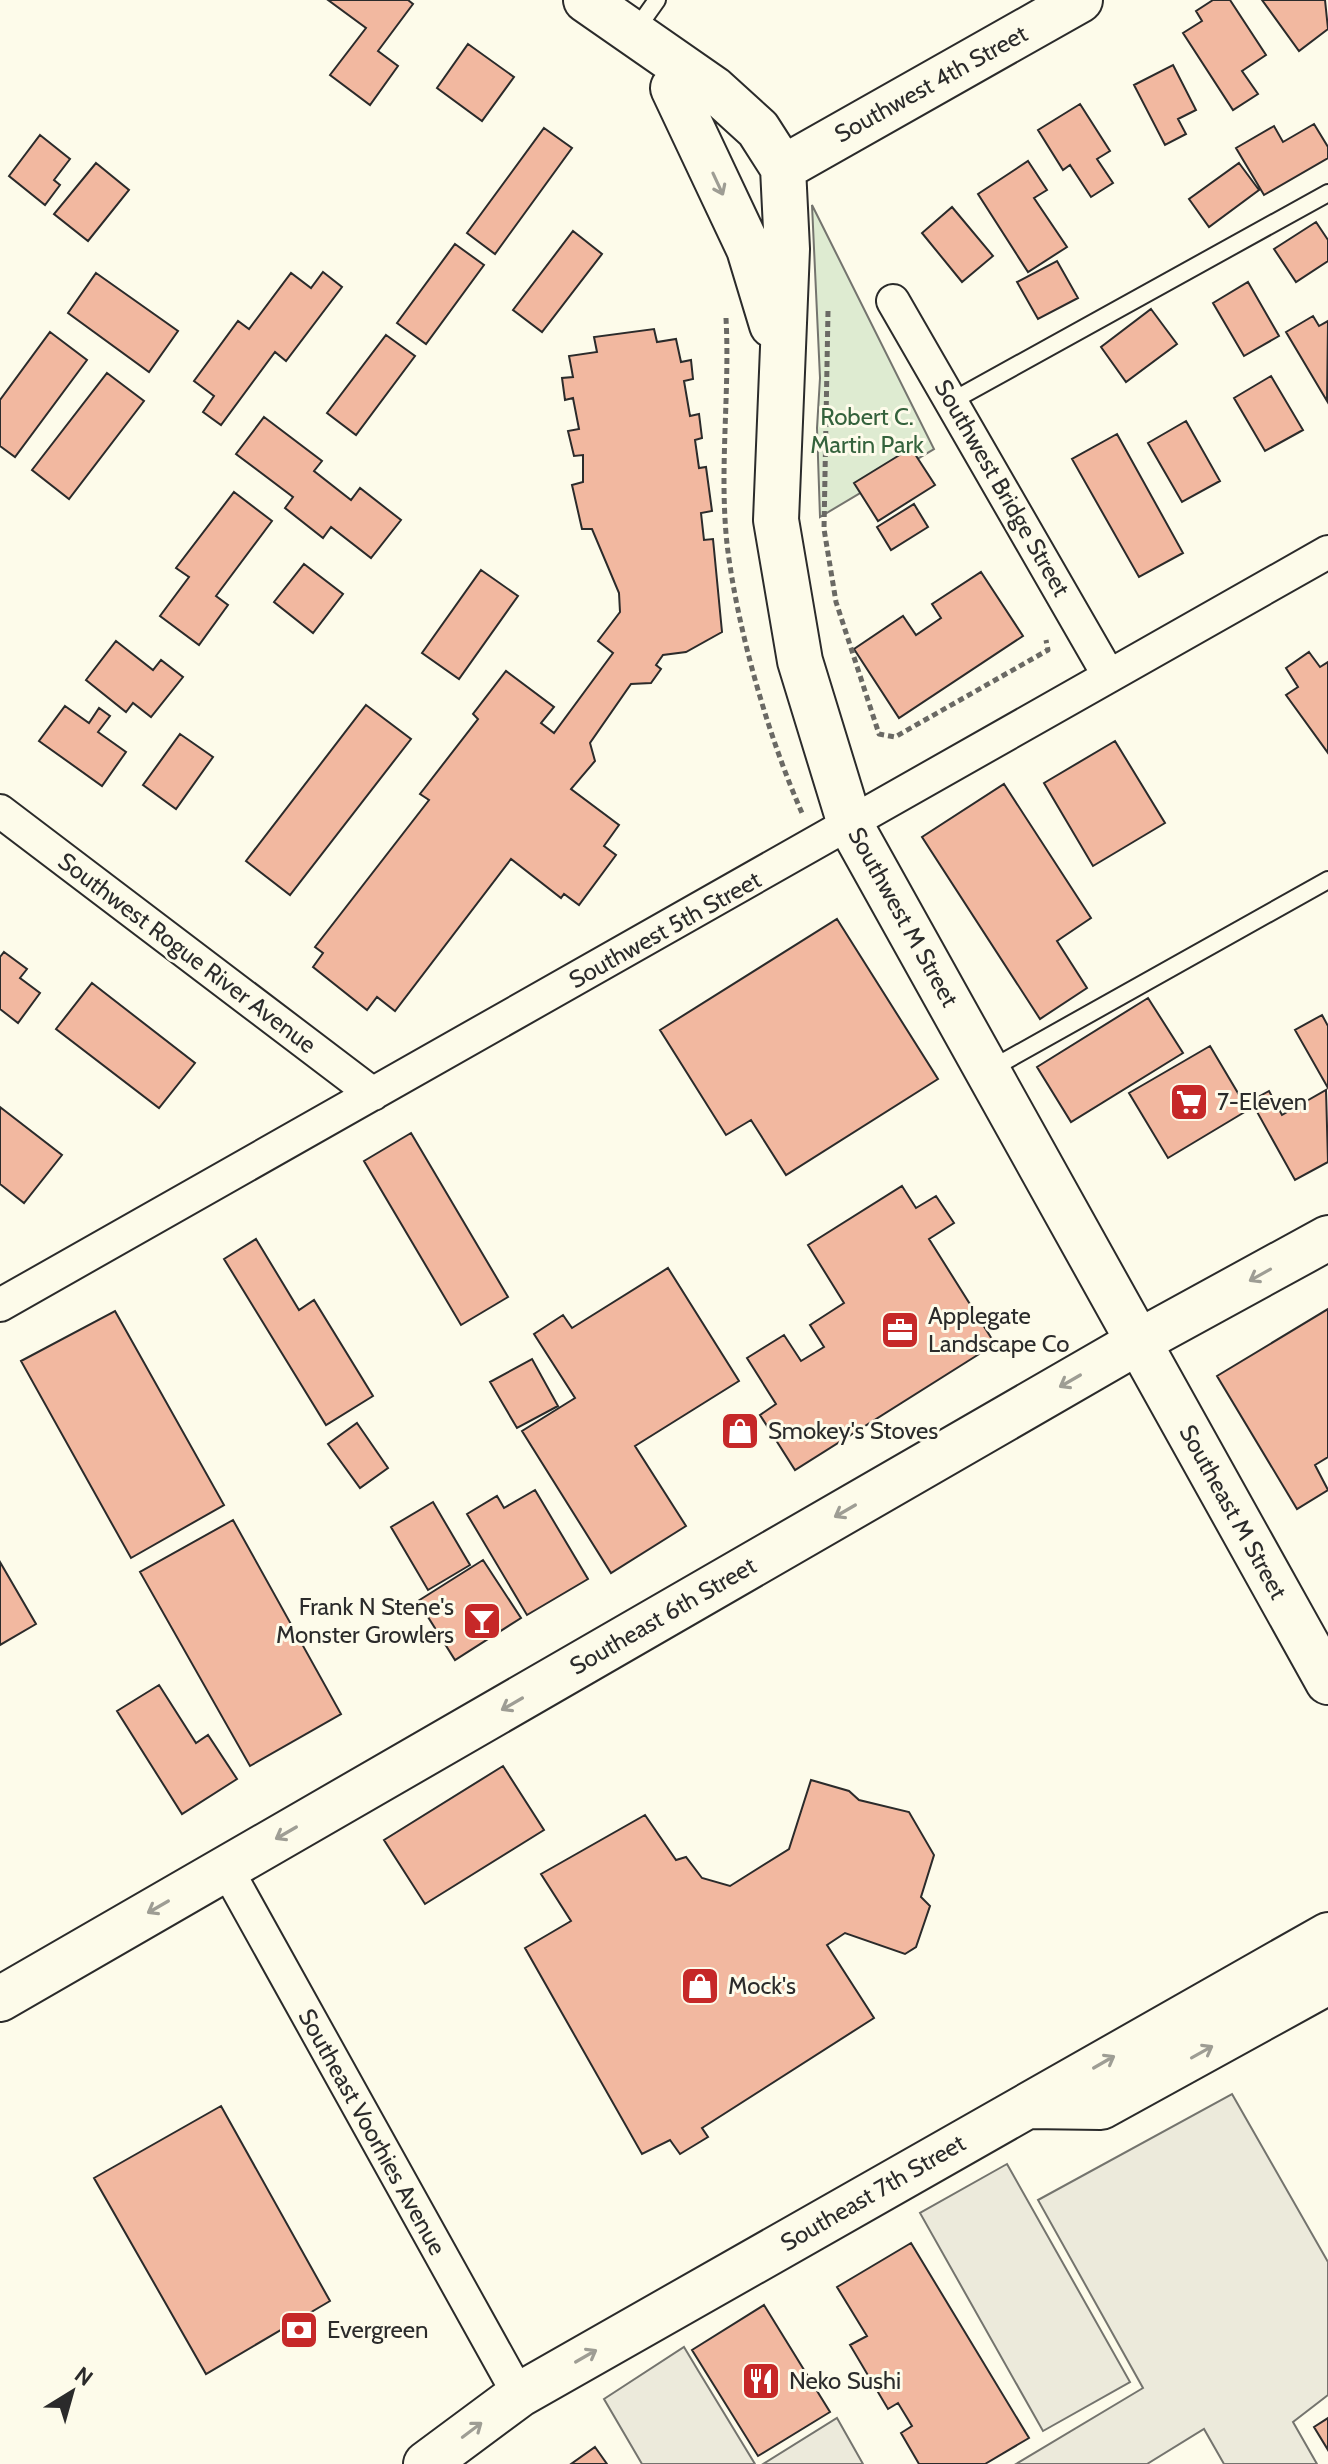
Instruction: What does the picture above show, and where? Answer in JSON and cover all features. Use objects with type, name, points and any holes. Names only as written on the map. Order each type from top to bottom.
[{"type":"main road","points":[[586,0],[632,35],[714,89],[758,129],[783,168]]},
{"type":"main road","name":"Southwest 4th Street","points":[[783,168],[1080,0]]},
{"type":"main road","points":[[632,35],[673,88],[711,119],[750,165],[783,168]]},
{"type":"main road","name":"Southwest M Street","points":[[673,88],[749,249],[782,358]]},
{"type":"main road","name":"Southwest M Street","points":[[783,168],[787,249],[776,520],[800,661],[850,824],[1138,1342]]},
{"type":"main road","name":"Southeast 6th Street","points":[[0,1999],[1138,1342],[1328,1238]]},
{"type":"main road","name":"Southeast M Street","points":[[1138,1342],[1328,1682]]},
{"type":"main road","name":"Southeast 7th Street","points":[[426,2464],[519,2395],[1328,1935]]},
{"type":"main road","points":[[1027,2106],[1101,2107],[1328,1982]]},
{"type":"street","name":"Southwest Bridge Street","points":[[893,301],[1109,676]]},
{"type":"street","name":"Southwest 5th Street","points":[[0,1305],[1328,552]]},
{"type":"street","name":"Southwest Rogue River Avenue","points":[[0,811],[373,1094]]},
{"type":"street","name":"Southeast Voorhies Avenue","points":[[226,1868],[519,2395]]},
{"type":"lane","points":[[632,35],[657,0]]},
{"type":"lane","points":[[952,401],[1328,193]]},
{"type":"lane","points":[[988,1071],[1328,880]]},
{"type":"path","points":[[827,305],[824,529],[836,602],[879,734],[895,737],[1048,650],[1044,626]]},
{"type":"green space","name":"Robert C. Martin Park","points":[[812,205],[934,449],[820,517],[817,428],[820,378]]},
{"type":"shaded area","points":[[1232,2094],[1328,2262],[1328,2395],[1293,2422],[1317,2464],[1224,2464],[1204,2429],[1147,2464],[1016,2464],[1143,2388],[1038,2200]]},
{"type":"shaded area","points":[[1007,2164],[1130,2382],[1043,2431],[920,2213]]},
{"type":"shaded area","points":[[684,2347],[755,2464],[642,2464],[604,2399]]},
{"type":"shaded area","points":[[837,2418],[863,2464],[763,2464]]},
{"type":"building","points":[[328,0],[408,0],[413,4],[378,51],[398,66],[370,105],[330,75],[366,28]]},
{"type":"building","points":[[1213,0],[1230,0],[1266,55],[1242,71],[1258,94],[1233,110],[1183,33],[1202,21],[1196,11]]},
{"type":"building","points":[[1262,0],[1325,0],[1328,29],[1299,51]]},
{"type":"building","points":[[468,44],[514,77],[482,121],[437,88]]},
{"type":"building","points":[[1173,65],[1196,110],[1178,119],[1186,134],[1165,145],[1134,85]]},
{"type":"building","points":[[1080,104],[1110,151],[1097,159],[1113,183],[1091,197],[1070,165],[1063,170],[1038,130]]},
{"type":"building","points":[[1314,124],[1328,147],[1328,158],[1264,195],[1236,148],[1274,126],[1283,142]]},
{"type":"building","points":[[544,128],[572,148],[495,254],[467,233]]},
{"type":"building","points":[[40,135],[70,159],[54,180],[60,185],[45,205],[9,176]]},
{"type":"building","points":[[1028,161],[1047,190],[1034,198],[1067,247],[1028,272],[978,194]]},
{"type":"building","points":[[96,163],[129,190],[88,241],[54,214]]},
{"type":"building","points":[[1239,163],[1259,190],[1209,227],[1189,199]]},
{"type":"building","points":[[952,207],[993,256],[962,282],[922,233]]},
{"type":"building","points":[[1316,222],[1328,240],[1328,261],[1296,282],[1274,249]]},
{"type":"building","points":[[573,231],[602,254],[542,332],[513,310]]},
{"type":"building","points":[[455,244],[484,265],[426,344],[397,323]]},
{"type":"building","points":[[1057,261],[1078,298],[1038,319],[1017,282]]},
{"type":"building","points":[[323,272],[342,287],[286,361],[275,352],[221,425],[203,412],[214,396],[194,381],[238,321],[249,329],[291,273],[311,288]]},
{"type":"building","points":[[96,273],[178,331],[149,372],[68,313]]},
{"type":"building","points":[[1248,282],[1279,336],[1244,356],[1213,303]]},
{"type":"building","points":[[1151,309],[1177,344],[1126,382],[1101,347]]},
{"type":"building","points":[[1313,316],[1319,326],[1328,321],[1327,401],[1286,332]]},
{"type":"building","points":[[654,329],[657,342],[676,339],[681,362],[691,360],[693,379],[684,381],[690,416],[699,414],[702,438],[695,440],[699,468],[706,467],[712,511],[701,513],[704,540],[713,539],[722,632],[686,652],[663,655],[656,665],[661,669],[651,683],[631,684],[590,743],[595,761],[571,789],[619,825],[604,846],[616,855],[579,905],[564,894],[561,898],[511,859],[395,1011],[377,997],[367,1010],[313,967],[323,953],[315,947],[429,800],[420,794],[478,719],[473,714],[506,671],[554,707],[541,723],[554,733],[613,653],[598,641],[620,612],[619,593],[592,529],[582,529],[572,485],[583,482],[583,455],[574,456],[568,431],[579,429],[573,398],[565,400],[562,378],[573,377],[569,356],[597,352],[594,337]]},
{"type":"building","points":[[50,332],[87,360],[15,457],[0,446],[0,400]]},
{"type":"building","points":[[386,335],[415,356],[356,435],[327,413]]},
{"type":"building","points":[[107,373],[144,401],[69,499],[32,470]]},
{"type":"building","points":[[1271,376],[1303,430],[1265,451],[1234,398]]},
{"type":"building","points":[[264,417],[322,461],[314,471],[351,500],[360,488],[401,520],[371,558],[331,527],[323,538],[285,508],[293,497],[236,454]]},
{"type":"building","points":[[1186,421],[1220,481],[1182,502],[1148,443]]},
{"type":"building","points":[[1117,434],[1183,553],[1139,577],[1072,459]]},
{"type":"building","points":[[911,448],[935,485],[878,521],[854,483]]},
{"type":"building","points":[[234,492],[272,521],[216,596],[228,605],[199,645],[160,616],[189,577],[176,568]]},
{"type":"building","points":[[914,504],[928,527],[891,550],[877,527]]},
{"type":"building","points":[[304,564],[343,594],[313,633],[274,602]]},
{"type":"building","points":[[481,570],[518,596],[459,679],[422,653]]},
{"type":"building","points":[[981,572],[1023,636],[899,718],[854,649],[903,616],[916,635],[941,618],[932,604]]},
{"type":"building","points":[[116,641],[153,670],[161,660],[183,677],[151,717],[133,703],[126,712],[86,680]]},
{"type":"building","points":[[1309,652],[1320,667],[1328,662],[1328,753],[1286,695],[1298,687],[1286,668]]},
{"type":"building","points":[[366,705],[411,739],[290,895],[246,861]]},
{"type":"building","points":[[65,706],[89,723],[99,708],[110,716],[98,732],[126,752],[102,786],[39,741]]},
{"type":"building","points":[[180,734],[213,757],[176,809],[143,785]]},
{"type":"building","points":[[1115,741],[1165,823],[1093,866],[1044,783]]},
{"type":"building","points":[[1004,784],[1091,918],[1057,941],[1087,988],[1040,1019],[922,837]]},
{"type":"building","points":[[837,919],[938,1079],[786,1175],[751,1120],[726,1135],[660,1030]]},
{"type":"building","points":[[4,952],[27,969],[20,978],[40,993],[18,1023],[0,1009],[0,957]]},
{"type":"building","points":[[92,983],[195,1063],[159,1108],[56,1029]]},
{"type":"building","points":[[1148,998],[1183,1053],[1071,1122],[1037,1067]]},
{"type":"building","points":[[1322,1015],[1328,1026],[1328,1088],[1295,1030]]},
{"type":"building","name":"7-Eleven","points":[[1210,1046],[1248,1110],[1168,1158],[1129,1093]]},
{"type":"building","points":[[1326,1090],[1328,1162],[1295,1180],[1251,1101],[1269,1091],[1282,1115]]},
{"type":"building","points":[[0,1107],[62,1155],[24,1203],[0,1184]]},
{"type":"building","points":[[411,1133],[508,1297],[461,1325],[364,1161]]},
{"type":"building","name":"Applegate Landscape Co","points":[[902,1186],[916,1208],[936,1196],[954,1223],[929,1239],[995,1344],[795,1470],[760,1415],[776,1404],[747,1358],[784,1335],[801,1361],[824,1347],[810,1325],[844,1303],[808,1245]]},
{"type":"building","points":[[256,1239],[299,1310],[314,1300],[373,1396],[326,1425],[224,1259]]},
{"type":"building","points":[[668,1268],[739,1381],[635,1446],[686,1526],[611,1573],[522,1431],[575,1398],[534,1334],[563,1315],[572,1328]]},
{"type":"building","points":[[1328,1309],[1328,1457],[1315,1465],[1328,1490],[1297,1509],[1217,1376]]},
{"type":"building","points":[[115,1311],[224,1505],[131,1558],[21,1361]]},
{"type":"building","points":[[532,1359],[558,1406],[517,1428],[490,1382]]},
{"type":"building","points":[[357,1423],[388,1468],[360,1488],[328,1444]]},
{"type":"building","points":[[535,1490],[588,1579],[527,1615],[467,1514],[497,1496],[504,1508]]},
{"type":"building","points":[[433,1502],[470,1565],[428,1590],[391,1527]]},
{"type":"building","points":[[233,1520],[341,1714],[250,1766],[140,1572]]},
{"type":"building","points":[[483,1560],[521,1618],[455,1660],[418,1601]]},
{"type":"building","points":[[0,1562],[36,1624],[0,1645]]},
{"type":"building","points":[[159,1685],[196,1743],[208,1735],[237,1779],[182,1814],[117,1711]]},
{"type":"building","points":[[503,1766],[544,1830],[425,1904],[384,1840]]},
{"type":"building","name":"Mock's","points":[[811,1780],[849,1791],[859,1800],[909,1812],[934,1855],[921,1897],[930,1906],[916,1947],[905,1954],[845,1933],[827,1945],[874,2018],[702,2128],[708,2137],[680,2154],[670,2140],[642,2154],[525,1948],[571,1921],[541,1874],[645,1815],[676,1860],[686,1857],[702,1878],[730,1886],[789,1849]]},
{"type":"building","points":[[221,2106],[330,2301],[206,2374],[94,2178]]},
{"type":"building","points":[[911,2243],[1029,2438],[985,2464],[919,2464],[901,2433],[912,2426],[898,2403],[888,2409],[850,2345],[867,2336],[837,2287]]},
{"type":"building","name":"Neko Sushi","points":[[764,2305],[830,2412],[758,2456],[692,2350]]},
{"type":"building","points":[[1328,2418],[1328,2450],[1314,2427]]},
{"type":"building","points":[[595,2447],[607,2464],[571,2464]]},
{"type":"place","name":"7-Eleven","points":[[1189,1102]]},
{"type":"place","name":"Applegate Landscape Co","points":[[900,1330]]},
{"type":"place","name":"Smokey's Stoves","points":[[740,1431]]},
{"type":"place","name":"Frank N Stene's Monster Growlers","points":[[482,1621]]},
{"type":"place","name":"Mock's","points":[[700,1986]]},
{"type":"place","name":"Evergreen","points":[[299,2330]]},
{"type":"place","name":"Neko Sushi","points":[[761,2381]]}]
